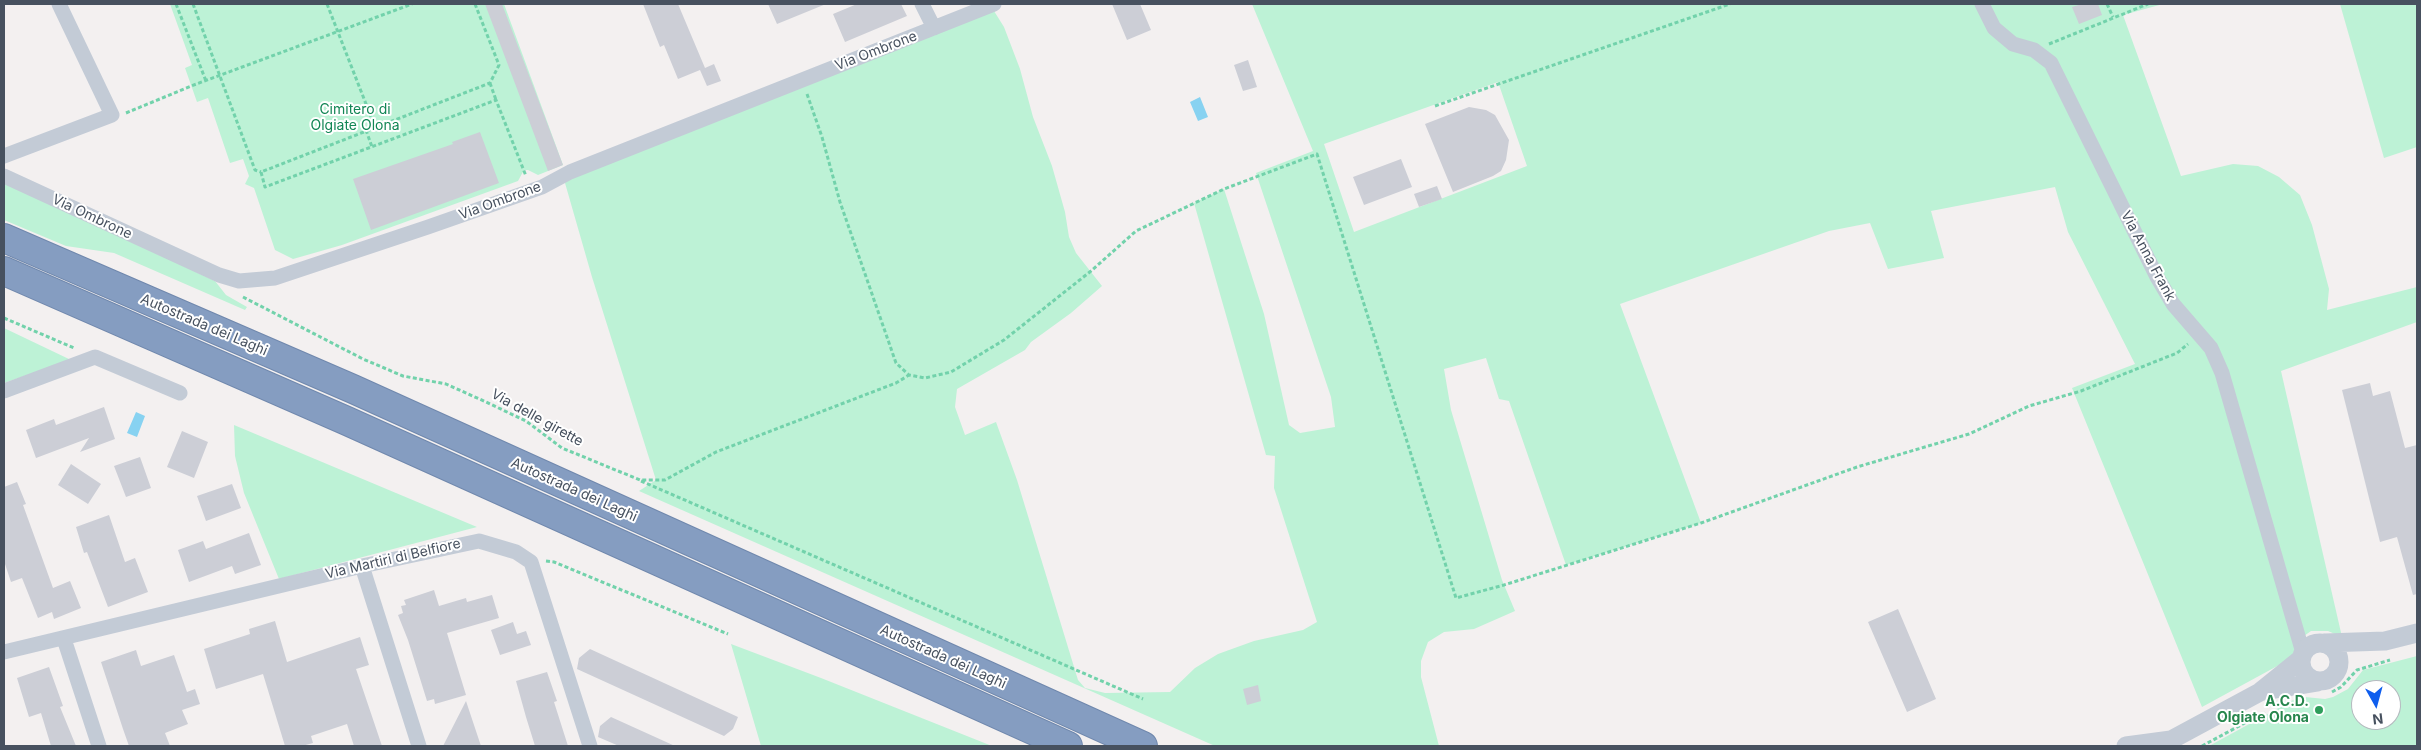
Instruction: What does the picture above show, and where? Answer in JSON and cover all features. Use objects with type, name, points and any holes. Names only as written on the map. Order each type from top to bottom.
[{"type":"highway","name":"Autostrada dei Laghi","points":[[4,238],[353,389],[1143,746]]},
{"type":"highway","points":[[4,271],[356,425],[1068,746]]},
{"type":"street","points":[[4,156],[112,115],[59,4]]},
{"type":"street","points":[[922,4],[934,28]]},
{"type":"street","name":"Via Ombrone","points":[[4,176],[218,276],[245,281],[290,274],[531,190],[570,172],[994,4]]},
{"type":"street","name":"Via Anna Frank","points":[[1982,4],[1994,28],[2014,44],[2034,50],[2051,63],[2157,277],[2173,304],[2211,348],[2222,373],[2302,656]]},
{"type":"street","points":[[4,391],[95,357],[180,394]]},
{"type":"street","name":"Via Martiri di Belfiore","points":[[4,652],[471,541],[486,542],[506,549],[531,562]]},
{"type":"street","points":[[531,562],[590,746]]},
{"type":"street","points":[[362,566],[419,746]]},
{"type":"street","points":[[2260,692],[2295,684],[2330,680],[2355,654],[2385,641],[2417,633]]},
{"type":"street","points":[[64,639],[99,746]]},
{"type":"street","points":[[2116,746],[2168,743],[2260,692],[2312,645],[2385,641]]},
{"type":"street","points":[[2325,643],[2336,650],[2340,663],[2338,670]]},
{"type":"street","points":[[2302,656],[2303,671],[2312,680],[2318,682]]},
{"type":"path","points":[[176,4],[206,81]]},
{"type":"path","points":[[193,4],[255,170],[261,172],[490,83],[499,65],[475,4]]},
{"type":"path","points":[[327,4],[375,127]]},
{"type":"path","points":[[123,114],[220,75],[412,4]]},
{"type":"path","points":[[1435,106],[1730,4]]},
{"type":"path","points":[[2107,4],[2114,17]]},
{"type":"path","points":[[2034,50],[2148,4]]},
{"type":"path","points":[[801,80],[822,136],[840,202],[896,363],[909,375],[925,378],[951,372],[1004,340],[1091,271],[1136,231],[1224,188],[1317,154],[1456,598],[1504,585],[1701,523],[1857,467],[1969,434],[2029,406],[2081,390],[2177,353],[2200,335]]},
{"type":"path","points":[[490,83],[531,190]]},
{"type":"path","points":[[261,172],[265,187],[496,100]]},
{"type":"path","points":[[366,130],[372,147]]},
{"type":"path","name":"Via delle girette","points":[[218,276],[236,294],[363,358],[403,376],[446,384],[526,421],[562,448],[640,480],[665,480],[716,452],[896,383],[909,375]]},
{"type":"path","points":[[4,318],[95,357]]},
{"type":"path","points":[[640,480],[1143,699]]},
{"type":"path","points":[[531,562],[554,562],[728,634]]},
{"type":"green space","name":"Cimitero di Olgiate Olona","points":[[170,4],[504,4],[563,165],[538,175],[524,170],[518,181],[342,245],[293,259],[275,250],[254,188],[245,184],[249,176],[243,159],[230,163],[208,98],[197,102],[185,68],[192,65]]},
{"type":"green space","points":[[1252,4],[2163,4],[2123,15],[2181,176],[2233,164],[2258,166],[2279,177],[2300,195],[2312,225],[2329,289],[2327,310],[2417,287],[2417,322],[2281,371],[2342,637],[2328,631],[2311,631],[2297,641],[2292,658],[2202,707],[2072,388],[2135,364],[2068,232],[2055,187],[1931,211],[1944,258],[1888,269],[1870,223],[1829,231],[1620,304],[1701,523],[1566,565],[1509,401],[1499,399],[1486,358],[1444,369],[1451,410],[1502,580],[1515,611],[1474,629],[1444,632],[1428,642],[1421,661],[1421,677],[1439,746],[1215,746],[639,491],[656,480],[592,277],[565,183],[573,175],[994,11],[1004,27],[1020,69],[1033,117],[1052,166],[1065,212],[1069,237],[1076,253],[1102,286],[1071,313],[1031,342],[1025,350],[957,389],[955,407],[965,435],[996,422],[1017,480],[1078,680],[1085,688],[1105,693],[1170,692],[1195,668],[1218,654],[1254,641],[1303,630],[1317,622],[1274,488],[1275,456],[1266,455],[1194,203],[1224,189],[1264,314],[1289,425],[1300,433],[1335,427],[1331,397],[1256,173],[1313,151]],"holes":[[[1498,82],[1527,166],[1354,232],[1324,144]]]},
{"type":"green space","points":[[2340,4],[2417,4],[2417,147],[2384,158]]},
{"type":"green space","points":[[4,181],[215,281],[226,295],[247,307],[245,310],[114,253],[66,246],[4,220]]},
{"type":"green space","points":[[4,328],[71,360],[4,383]]},
{"type":"green space","points":[[234,425],[477,527],[279,579],[244,493],[235,456]]},
{"type":"green space","points":[[731,644],[821,678],[992,746],[761,746]]},
{"type":"green space","name":"A.C.D. Olgiate Olona","points":[[2417,656],[2417,746],[2209,746],[2295,699],[2305,697],[2325,699],[2333,697],[2348,689],[2351,685],[2351,730],[2401,730],[2401,680],[2355,680],[2363,670]]},
{"type":"water","points":[[1200,97],[1208,117],[1198,121],[1190,102]]},
{"type":"water","points":[[136,412],[145,416],[137,437],[127,433]]},
{"type":"building","points":[[485,4],[502,4],[563,165],[548,171]]},
{"type":"building","points":[[643,4],[678,4],[705,68],[714,64],[721,81],[707,86],[700,70],[678,79],[664,45],[660,47]]},
{"type":"building","points":[[768,4],[826,4],[777,24]]},
{"type":"building","points":[[857,4],[901,4],[907,16],[845,42],[833,14]]},
{"type":"building","points":[[1112,4],[1140,4],[1151,30],[1127,40]]},
{"type":"building","points":[[2082,4],[2098,4],[2102,15],[2079,24],[2072,7]]},
{"type":"building","points":[[1248,60],[1257,87],[1243,91],[1234,65]]},
{"type":"building","points":[[1469,107],[1486,110],[1495,115],[1509,140],[1506,160],[1501,171],[1493,176],[1453,192],[1425,124]]},
{"type":"building","points":[[480,132],[499,183],[371,230],[353,179],[453,144],[452,142]]},
{"type":"building","points":[[1401,159],[1412,187],[1364,205],[1353,177]]},
{"type":"building","points":[[1437,186],[1442,199],[1419,207],[1414,194]]},
{"type":"building","points":[[2370,383],[2373,396],[2390,391],[2405,448],[2417,445],[2417,594],[2413,595],[2397,537],[2380,542],[2342,390]]},
{"type":"building","points":[[104,407],[115,439],[80,452],[89,438],[36,458],[26,430],[54,419],[56,425]]},
{"type":"building","points":[[182,431],[208,442],[194,478],[167,467]]},
{"type":"building","points":[[140,457],[151,488],[126,497],[114,466]]},
{"type":"building","points":[[71,464],[101,484],[88,504],[58,485]]},
{"type":"building","points":[[17,482],[26,504],[23,505],[53,588],[70,581],[81,608],[54,619],[52,612],[38,618],[22,578],[11,582],[4,561],[4,487]]},
{"type":"building","points":[[232,484],[241,508],[206,521],[197,496]]},
{"type":"building","points":[[109,515],[125,562],[135,558],[148,592],[108,607],[87,552],[84,553],[76,527]]},
{"type":"building","points":[[249,533],[261,565],[235,574],[232,566],[189,582],[178,550],[203,541],[206,549]]},
{"type":"building","points":[[434,590],[439,606],[466,598],[467,602],[492,595],[499,618],[447,633],[466,695],[435,704],[434,699],[427,701],[398,615],[403,613],[401,606],[406,605],[404,600]]},
{"type":"building","points":[[1898,609],[1936,699],[1907,712],[1868,622]]},
{"type":"building","points":[[275,621],[287,662],[360,637],[369,665],[356,669],[382,746],[354,746],[347,724],[311,736],[313,743],[302,746],[285,746],[263,674],[216,689],[204,649],[250,634],[249,629]]},
{"type":"building","points":[[513,622],[517,634],[526,631],[531,645],[500,655],[491,630]]},
{"type":"building","points":[[590,649],[738,717],[733,729],[724,736],[577,669],[579,658]]},
{"type":"building","points":[[136,650],[141,666],[174,655],[187,692],[195,689],[200,704],[182,710],[188,724],[165,733],[170,746],[129,746],[101,662]]},
{"type":"building","points":[[49,667],[63,706],[60,707],[76,746],[51,746],[41,713],[29,717],[17,678]]},
{"type":"building","points":[[547,672],[557,701],[554,702],[568,746],[535,746],[526,717],[516,681]]},
{"type":"building","points":[[1258,685],[1261,701],[1247,705],[1243,689]]},
{"type":"building","points":[[466,701],[481,746],[443,746]]},
{"type":"building","points":[[611,717],[675,746],[619,746],[598,737],[600,726]]},
{"type":"place","name":"A.C.D. Olgiate Olona","points":[[2319,710]]}]
